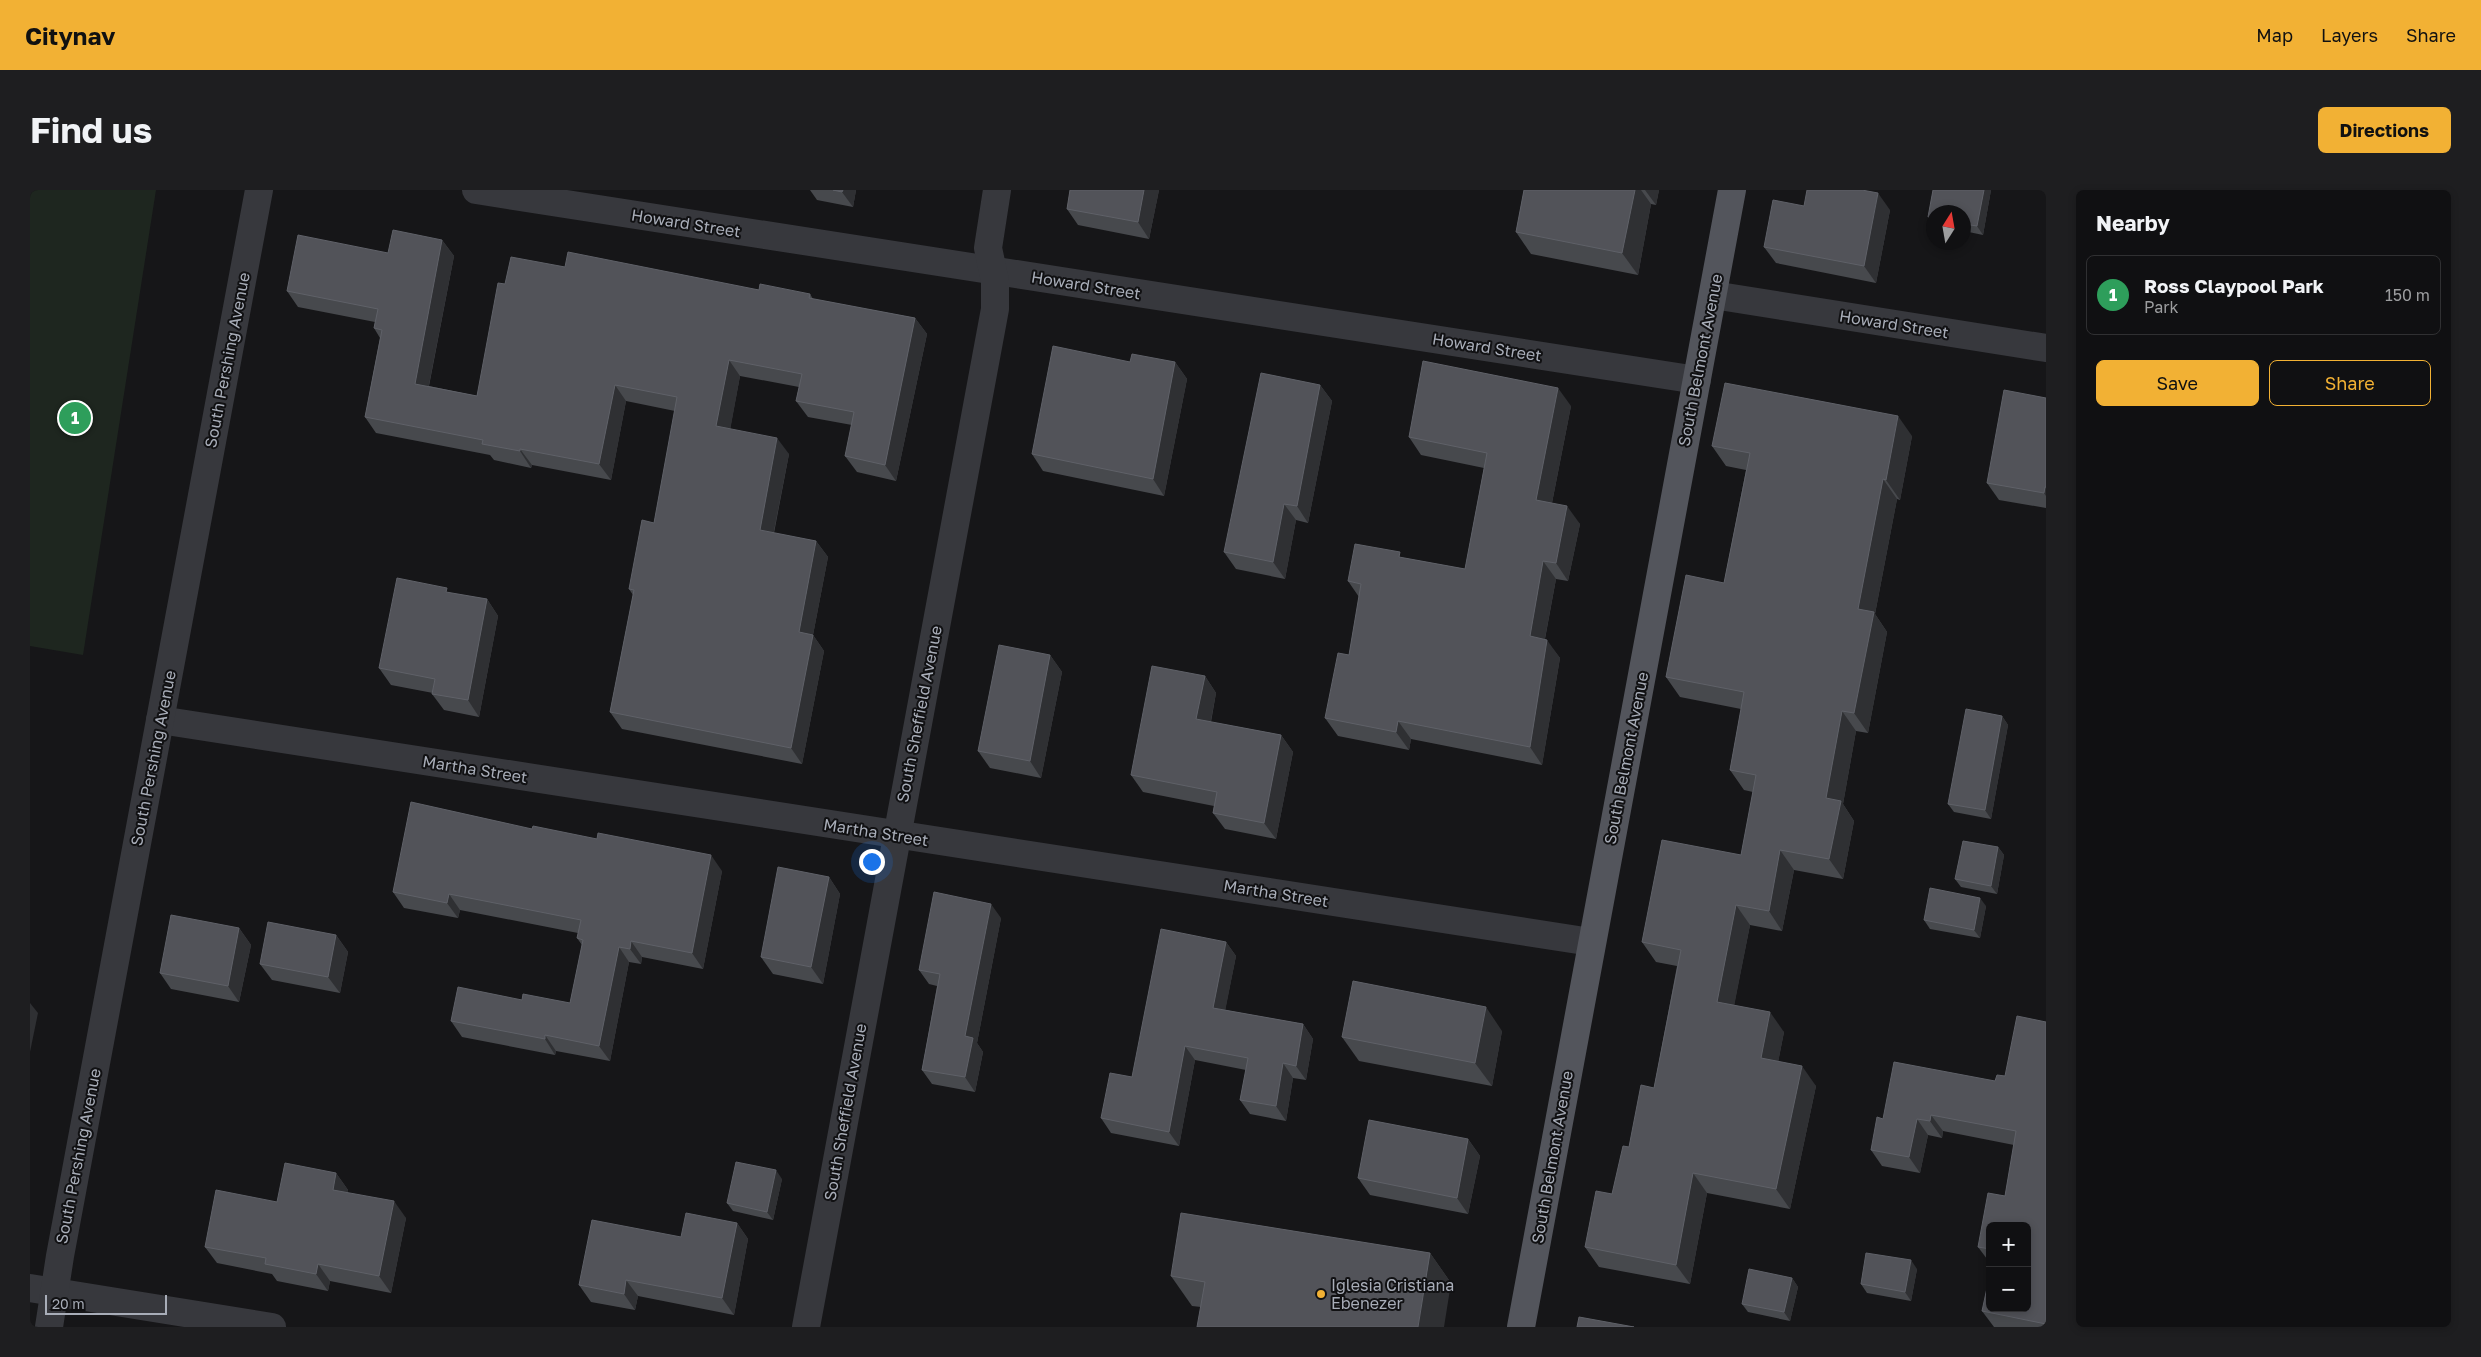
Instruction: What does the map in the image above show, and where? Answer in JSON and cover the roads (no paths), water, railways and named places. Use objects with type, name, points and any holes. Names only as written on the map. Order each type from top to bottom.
[{"type":"main road","name":"South Belmont Avenue","points":[[1521,1327],[1732,190]]},
{"type":"street","name":"South Pershing Avenue","points":[[49,1327],[42,1290],[160,720],[259,190]]},
{"type":"street","name":"Howard Street","points":[[476,190],[1697,380]]},
{"type":"street","name":"South Sheffield Avenue","points":[[806,1327],[995,309],[996,294],[988,248],[997,190]]},
{"type":"street","name":"Howard Street","points":[[1713,295],[2046,348]]},
{"type":"street","name":"Martha Street","points":[[160,720],[1591,942]]},
{"type":"street","points":[[42,1290],[272,1327]]},
{"type":"place","name":"Ross Claypool Park","points":[[75,418]]},
{"type":"place","name":"Iglesia Cristiana Ebenezer","points":[[1321,1294]]}]
